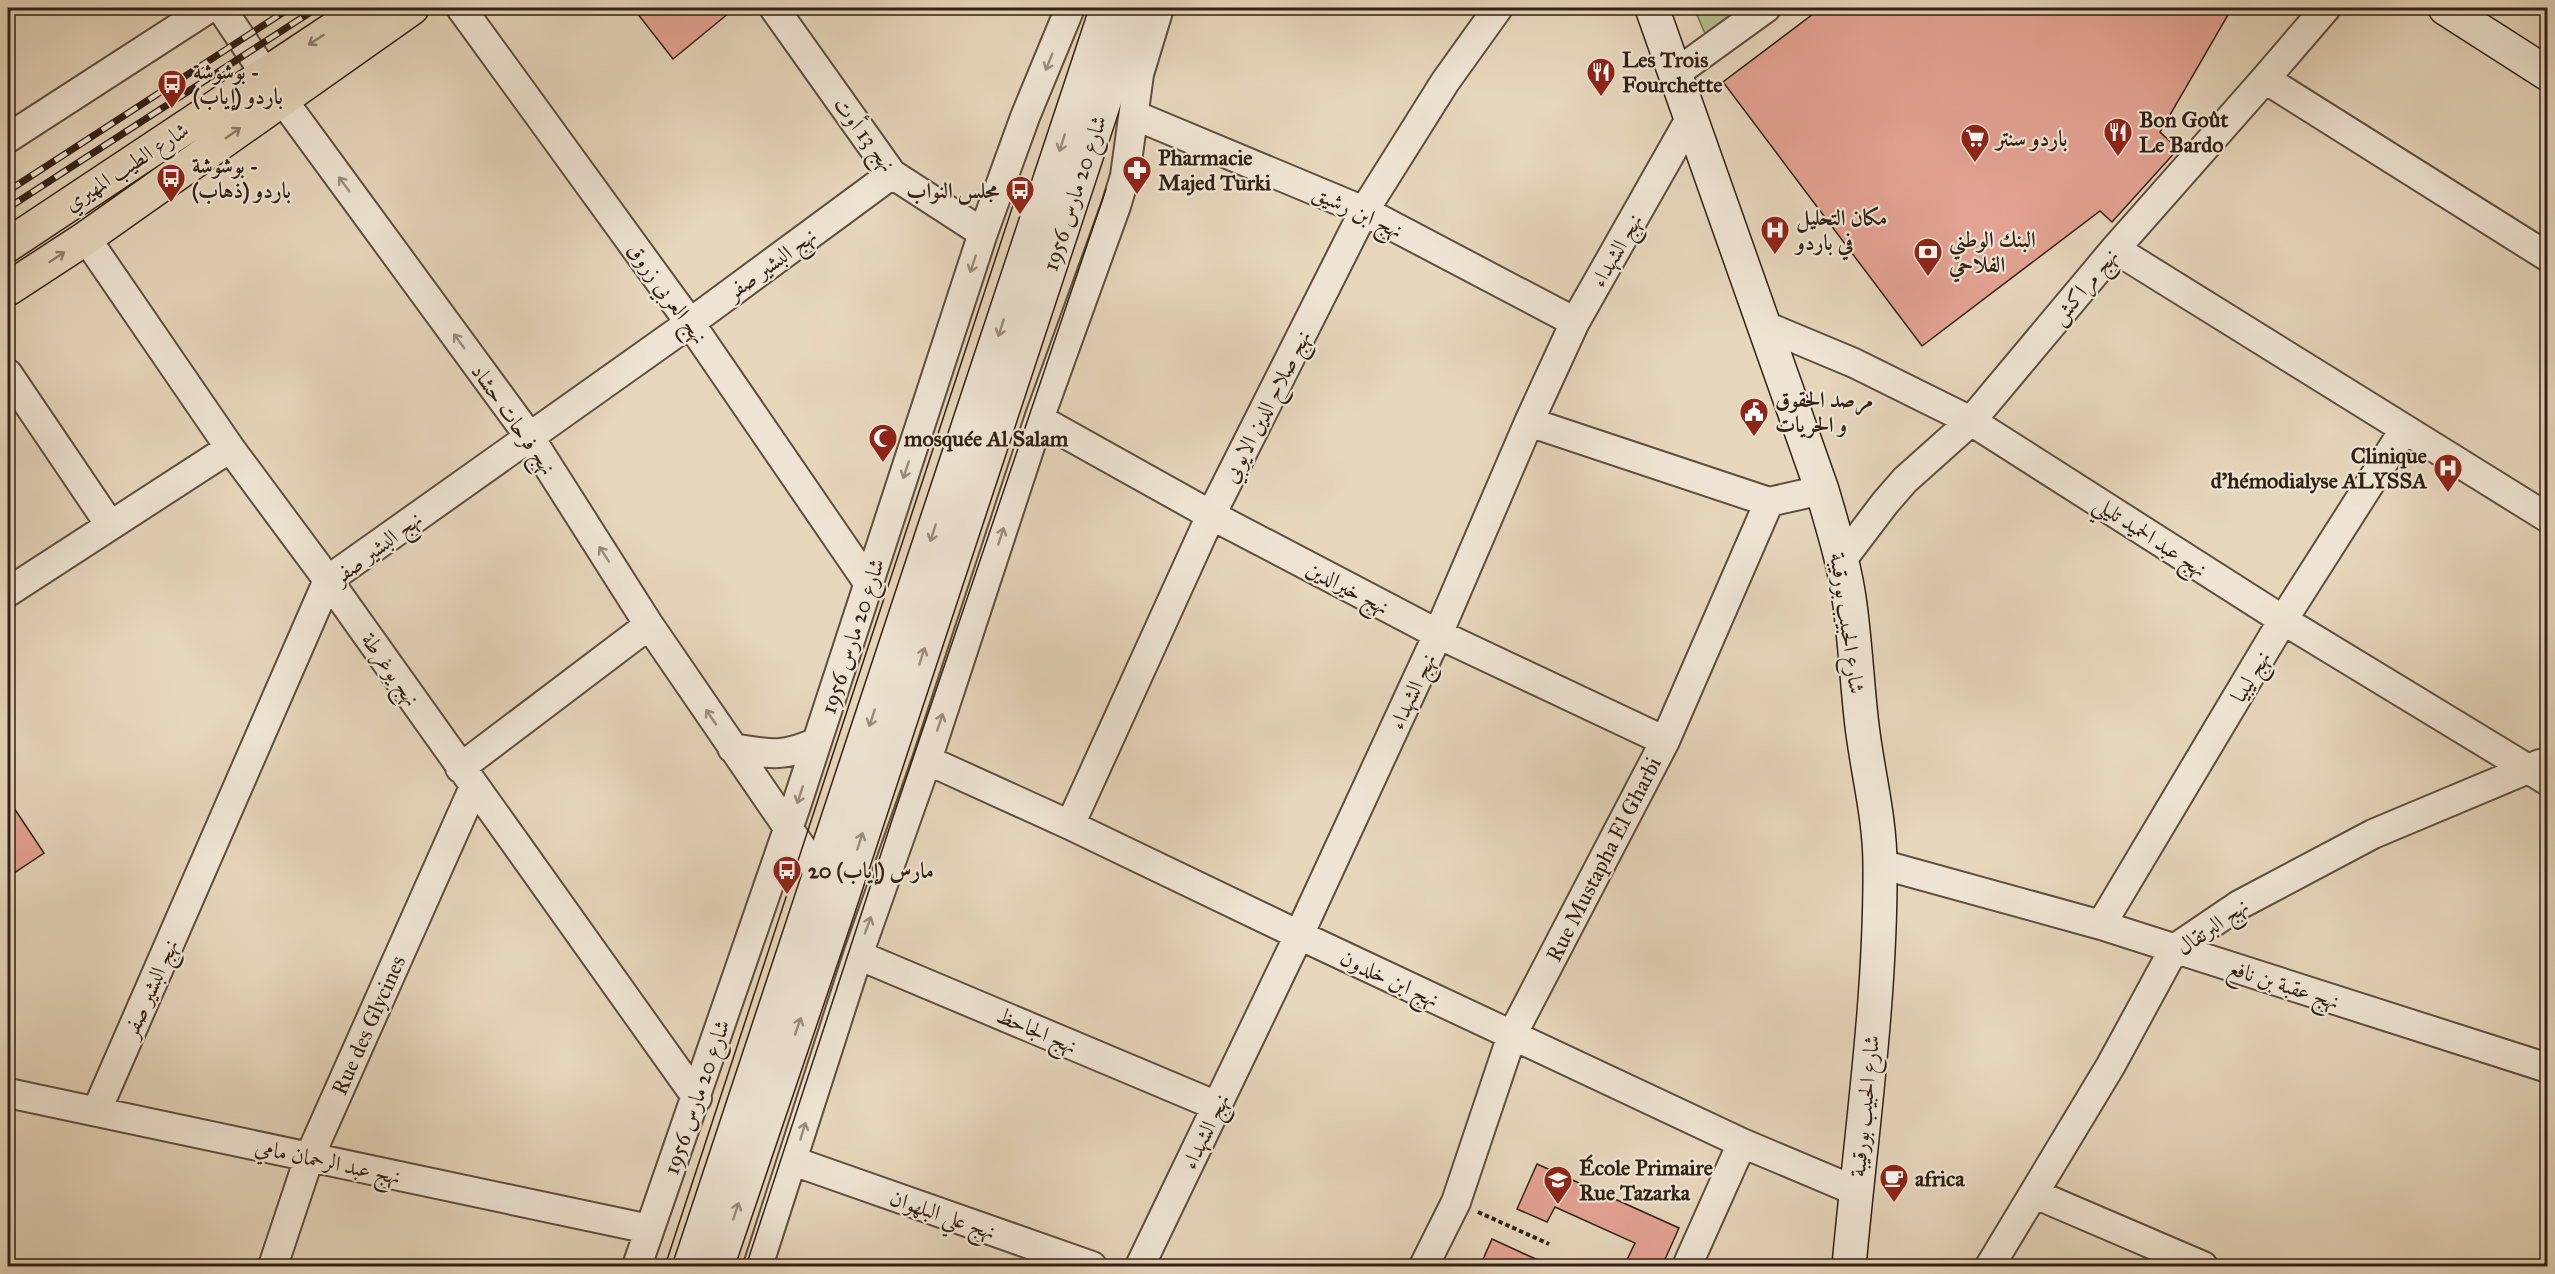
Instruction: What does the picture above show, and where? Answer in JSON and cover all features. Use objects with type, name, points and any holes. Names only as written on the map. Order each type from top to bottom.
[{"type":"main road","name":"شارع الطيب المهيري","points":[[8,289],[86,238],[273,87],[365,8]]},
{"type":"main road","name":"شارع الطيب المهيري","points":[[8,244],[273,87],[412,8]]},
{"type":"main road","name":"شارع 20 مارس 1956","points":[[717,1266],[751,1121],[820,877],[1107,8]]},
{"type":"main road","name":"شارع 20 مارس 1956","points":[[690,1266],[840,903],[1136,8]]},
{"type":"main road","name":"شارع الحبيب بورقيبة","points":[[1652,8],[1822,490],[1850,603],[1864,751],[1877,808],[1880,864],[1876,972],[1849,1266]]},
{"type":"main road","points":[[2445,8],[2547,74]]},
{"type":"street","points":[[8,138],[210,8]]},
{"type":"street","name":"نهج فرحات حشاد","points":[[221,8],[273,87],[529,436],[649,625],[840,903]]},
{"type":"street","name":"نهج العربي زروق","points":[[461,8],[690,323],[869,584]]},
{"type":"street","name":"نهج 13 أوت","points":[[774,8],[892,174],[983,233]]},
{"type":"street","name":"شارع 20 مارس 1956","points":[[637,1266],[789,827],[983,233],[1025,117],[1070,8]]},
{"type":"street","name":"شارع 20 مارس 1956","points":[[758,1266],[858,955],[927,760],[1039,419],[1116,206],[1125,176],[1138,74],[1159,8]]},
{"type":"street","name":"نهج صلاح الدين الايوبي","points":[[1070,825],[1211,515],[1365,211],[1445,82],[1498,8]]},
{"type":"street","points":[[1676,73],[1766,8]]},
{"type":"street","name":"نهج مراكش","points":[[1841,561],[1905,480],[1971,421],[2115,249],[2326,8]]},
{"type":"street","points":[[2265,80],[2547,257]]},
{"type":"street","name":"نهج ابن رشيق","points":[[1134,115],[1365,211],[1575,322]]},
{"type":"street","name":"نهج الشهداء","points":[[1140,1266],[1299,935],[1438,633],[1575,322],[1690,119]]},
{"type":"street","name":"نهج البشير صفر","points":[[97,1110],[328,580],[690,323],[892,174]]},
{"type":"street","name":"نهج يوغرطة","points":[[86,238],[230,448],[328,580],[697,1098]]},
{"type":"street","points":[[2115,249],[2547,518]]},
{"type":"street","name":"نهج عبد الحميد تليلي","points":[[1763,325],[1854,363],[1971,421],[2283,620],[2541,770]]},
{"type":"street","points":[[8,374],[110,525]]},
{"type":"street","name":"نهج خيرالدين","points":[[1039,419],[1211,515],[1438,633],[1665,741]]},
{"type":"street","points":[[1529,422],[1769,502],[1822,490]]},
{"type":"street","name":"نهج ليبيا","points":[[2101,925],[2283,620],[2404,430]]},
{"type":"street","points":[[8,592],[230,448]]},
{"type":"street","name":"Rue Mustapha El Gharbi","points":[[1424,1266],[1456,1202],[1512,1035],[1665,741],[1769,502]]},
{"type":"street","name":"Rue des Glycines","points":[[273,1266],[309,1158],[467,778],[649,625]]},
{"type":"street","points":[[732,748],[772,755],[796,752],[817,742]]},
{"type":"street","name":"نهج ابن خلدون","points":[[927,760],[1070,825],[1742,1143],[1856,1191]]},
{"type":"street","name":"نهج البرتقال","points":[[1990,1266],[2111,1065],[2174,949],[2239,905],[2373,834],[2541,770]]},
{"type":"street","name":"نهج عقبة بن نافع","points":[[1880,864],[2101,925],[2547,1068]]},
{"type":"street","name":"نهج الجاحظ","points":[[858,955],[1217,1106]]},
{"type":"street","name":"نهج عبد الرحمان مامي","points":[[8,1092],[649,1229]]},
{"type":"street","points":[[1687,1266],[1742,1143]]},
{"type":"street","name":"نهج علي البلهوان","points":[[793,1161],[1092,1266]]},
{"type":"street","points":[[2035,1194],[2203,1266]]},
{"type":"path","points":[[1456,1202],[1549,1244]]},
{"type":"green space","points":[[1694,8],[1742,8],[1706,36]]},
{"type":"building","points":[[633,8],[735,8],[673,59]]},
{"type":"building","name":"باردو سنتر","points":[[1821,8],[2232,8],[2160,132],[2178,149],[2112,222],[2100,211],[1922,346],[1723,82]]},
{"type":"building","points":[[8,799],[44,853],[8,877]]},
{"type":"building","points":[[1537,1164],[1679,1228],[1662,1266],[1624,1266],[1635,1243],[1555,1207],[1547,1222],[1517,1209]]},
{"type":"building","points":[[1492,1239],[1551,1266],[1480,1266]]},
{"type":"tram line","points":[[746,1266],[893,817],[1106,189]]},
{"type":"tram line","points":[[665,1266],[1017,193]]},
{"type":"railway","points":[[8,191],[290,8]]},
{"type":"railway","points":[[8,208],[317,8]]},
{"type":"place","name":"Les Trois Fourchette","points":[[1601,98]]},
{"type":"place","name":"بوشوشة - باردو (إياب)","points":[[172,110]]},
{"type":"place","name":"Bon Goût Le Bardo","points":[[2118,158]]},
{"type":"place","name":"باردو سنتر","points":[[1975,164]]},
{"type":"place","name":"Pharmacie Majed Turki","points":[[1137,196]]},
{"type":"place","name":"بوشوشة - باردو (ذهاب)","points":[[171,204]]},
{"type":"place","name":"مجلس النواب","points":[[1020,216]]},
{"type":"place","name":"مكان التحليل في باردو","points":[[1775,256]]},
{"type":"place","name":"البنك الوطني الفلاحي","points":[[1928,278]]},
{"type":"place","name":"مرصد الحقوق و الحريات","points":[[1754,438]]},
{"type":"place","name":"mosquée Al Salam","points":[[883,464]]},
{"type":"place","name":"Clinique d'hémodialyse ALYSSA","points":[[2448,494]]},
{"type":"place","name":"20 مارس (إياب)","points":[[787,896]]},
{"type":"place","name":"africa","points":[[1894,1204]]},
{"type":"place","name":"École Primaire Rue Tazarka","points":[[1558,1206]]}]
